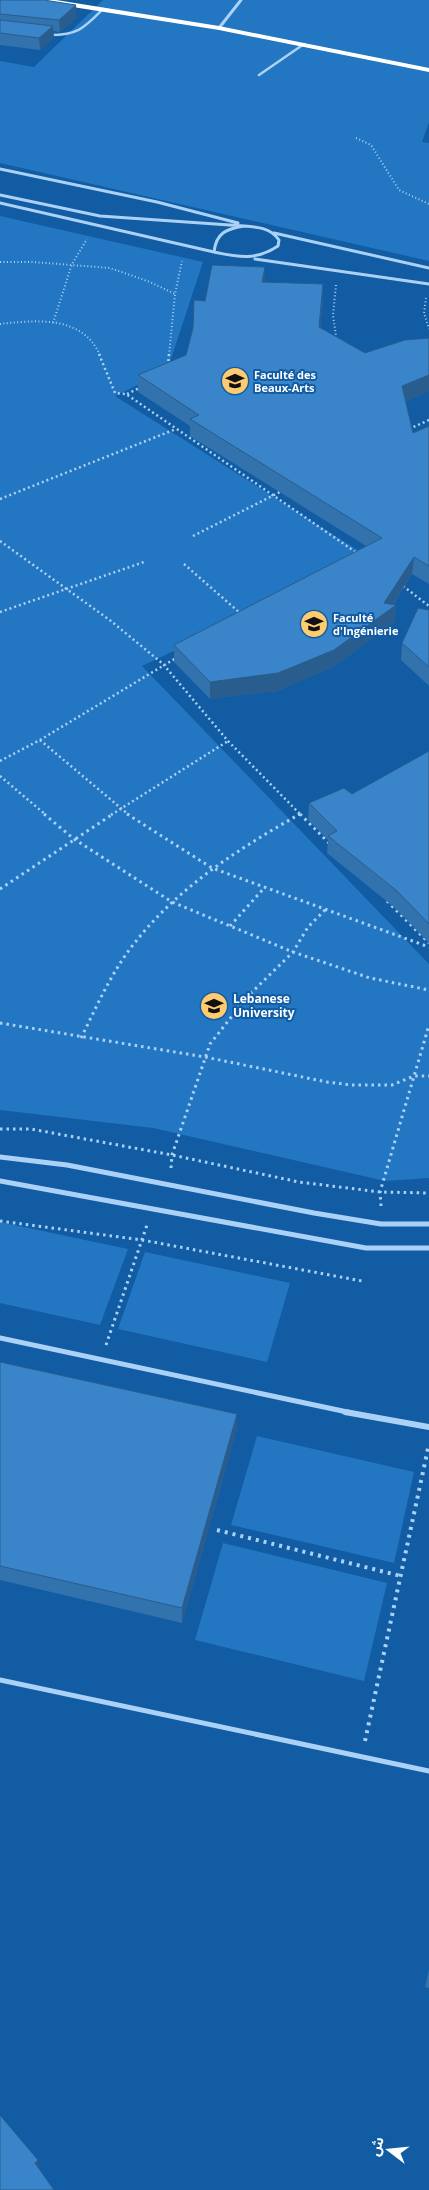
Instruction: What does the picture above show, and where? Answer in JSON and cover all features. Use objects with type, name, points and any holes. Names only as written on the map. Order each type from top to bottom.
[{"type":"highway","points":[[41,0],[219,28],[429,70]]},
{"type":"street","points":[[219,28],[241,0]]},
{"type":"street","points":[[0,169],[157,202],[246,226]]},
{"type":"street","points":[[0,195],[100,216],[258,227],[274,233],[429,268]]},
{"type":"street","points":[[0,203],[214,252],[429,284]]},
{"type":"street","points":[[214,252],[214,242],[218,234],[229,228],[246,226]]},
{"type":"street","points":[[254,259],[278,246],[279,240],[274,233]]},
{"type":"street","points":[[0,1157],[67,1165],[314,1213],[381,1224],[429,1224]]},
{"type":"street","points":[[0,1181],[366,1248],[429,1248]]},
{"type":"street","points":[[0,1338],[333,1410],[429,1427]]},
{"type":"lane","points":[[45,35],[69,36],[77,34],[103,9]]},
{"type":"lane","points":[[259,75],[304,44]]},
{"type":"lane","points":[[0,1680],[362,1756],[429,1772]]},
{"type":"path","points":[[356,138],[371,145],[398,190],[429,204]]},
{"type":"path","points":[[53,323],[72,264],[91,232]]},
{"type":"path","points":[[167,374],[176,294],[182,260]]},
{"type":"path","points":[[0,262],[72,264],[110,268],[150,282],[176,294]]},
{"type":"path","points":[[336,283],[333,315],[336,336]]},
{"type":"path","points":[[426,292],[424,313],[429,329]]},
{"type":"path","points":[[0,324],[25,321],[53,323],[82,329],[94,343],[115,393],[126,394],[361,555]]},
{"type":"path","points":[[126,394],[142,386]]},
{"type":"path","points":[[403,432],[429,420]]},
{"type":"path","points":[[0,499],[177,429]]},
{"type":"path","points":[[193,536],[290,488]]},
{"type":"path","points":[[0,541],[110,621],[163,664],[228,742],[334,848]]},
{"type":"path","points":[[0,612],[144,562]]},
{"type":"path","points":[[184,564],[242,615]]},
{"type":"path","points":[[399,583],[429,606]]},
{"type":"path","points":[[0,761],[40,740],[163,664],[180,656]]},
{"type":"path","points":[[40,740],[121,810],[212,868],[429,947]]},
{"type":"path","points":[[0,889],[167,778],[228,742]]},
{"type":"path","points":[[0,776],[74,839],[172,902],[293,952],[370,978],[429,990]]},
{"type":"path","points":[[81,1038],[101,998],[133,945],[172,902],[212,868],[245,845],[300,814]]},
{"type":"path","points":[[230,926],[265,887]]},
{"type":"path","points":[[382,896],[429,943]]},
{"type":"path","points":[[205,1057],[210,1044],[232,1015],[247,997],[293,952],[308,927],[326,909]]},
{"type":"path","points":[[0,1024],[205,1057],[327,1082],[351,1085],[392,1085],[414,1076],[429,1076]]},
{"type":"path","points":[[381,1224],[380,1192],[429,1025]]},
{"type":"path","points":[[0,1129],[31,1129],[172,1155],[299,1182],[380,1192],[429,1193]]},
{"type":"path","points":[[0,1221],[142,1240],[362,1281]]},
{"type":"path","points":[[362,1756],[429,1443]]},
{"type":"path","points":[[217,1530],[401,1576]]},
{"type":"shaded area","points":[[103,0],[429,0],[429,122],[422,142],[429,143],[429,261],[0,163],[0,61],[34,67]]},
{"type":"shaded area","points":[[0,216],[203,262],[167,371],[115,396],[370,558],[142,666],[429,964],[429,1178],[385,1181],[153,1128],[0,1110]]},
{"type":"shaded area","points":[[0,1222],[128,1249],[100,1325],[0,1303]]},
{"type":"shaded area","points":[[145,1252],[290,1283],[267,1362],[118,1329]]},
{"type":"shaded area","points":[[257,1436],[414,1472],[394,1563],[231,1525]]},
{"type":"shaded area","points":[[223,1543],[387,1583],[364,1681],[195,1640]]},
{"type":"building","points":[[0,0],[44,0],[76,5],[59,20],[0,14]]},
{"type":"building","points":[[0,20],[53,26],[39,38],[0,33]]},
{"type":"building","points":[[212,265],[265,267],[262,282],[323,284],[319,327],[365,353],[405,340],[429,338],[429,375],[402,386],[413,433],[429,426],[429,566],[414,557],[384,603],[396,605],[334,650],[278,673],[210,682],[174,645],[382,538],[190,419],[199,415],[138,375],[186,355],[193,328],[194,300],[205,301]]},
{"type":"building","points":[[418,608],[429,610],[429,667],[402,643]]},
{"type":"building","points":[[429,751],[429,924],[397,891],[328,836],[337,831],[309,803],[344,788],[352,794]]},
{"type":"building","points":[[0,1362],[237,1414],[182,1608],[0,1566]]},
{"type":"building","points":[[0,2115],[38,2160],[35,2163],[54,2190],[0,2190]]},
{"type":"place","name":"Faculté des Beaux-Arts","points":[[235,381]]},
{"type":"place","name":"Faculté d'Ingénierie","points":[[314,624]]},
{"type":"place","name":"Lebanese University","points":[[214,1006]]}]
